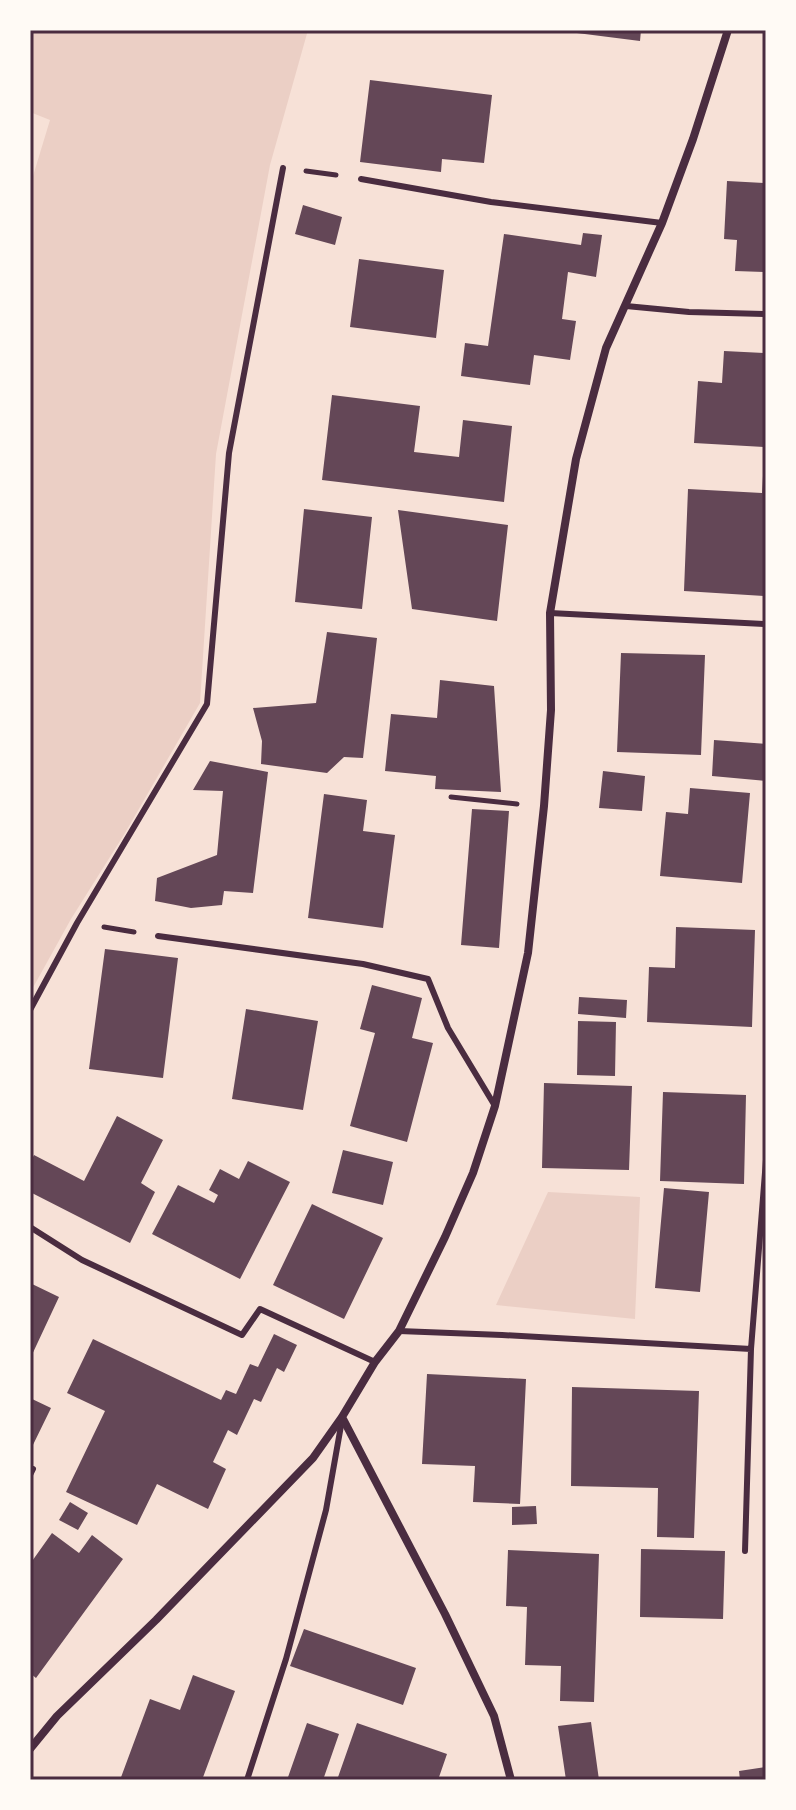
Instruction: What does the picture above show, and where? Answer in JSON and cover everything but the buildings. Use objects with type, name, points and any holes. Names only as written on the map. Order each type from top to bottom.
[{"type":"street","points":[[30,1749],[57,1716],[156,1620],[313,1458],[375,1362],[399,1331],[473,1173],[495,1106],[528,953],[551,710],[550,613],[576,459],[606,348],[662,223],[728,30]]},
{"type":"street","points":[[342,1417],[445,1614],[494,1716],[511,1780]]},
{"type":"lane","points":[[30,1010],[77,923],[207,704],[229,453],[283,168]]},
{"type":"lane","points":[[361,179],[491,202],[662,223]]},
{"type":"lane","points":[[626,306],[766,314]]},
{"type":"lane","points":[[550,613],[766,624]]},
{"type":"lane","points":[[158,936],[363,964],[428,979],[448,1028],[495,1106]]},
{"type":"lane","points":[[745,1551],[751,1349],[766,1160]]},
{"type":"lane","points":[[30,1227],[82,1260],[242,1335],[260,1309],[375,1362]]},
{"type":"lane","points":[[399,1331],[751,1349]]},
{"type":"lane","points":[[247,1780],[286,1659],[326,1510],[342,1417]]},
{"type":"path","points":[[283,168],[361,179]]},
{"type":"path","points":[[451,797],[544,806]]},
{"type":"path","points":[[77,923],[158,936]]},
{"type":"shaded area","points":[[30,30],[308,30],[270,165],[216,454],[200,703],[30,993],[30,186],[50,120],[30,112]]},
{"type":"shaded area","points":[[548,1192],[640,1197],[635,1319],[496,1305]]}]
